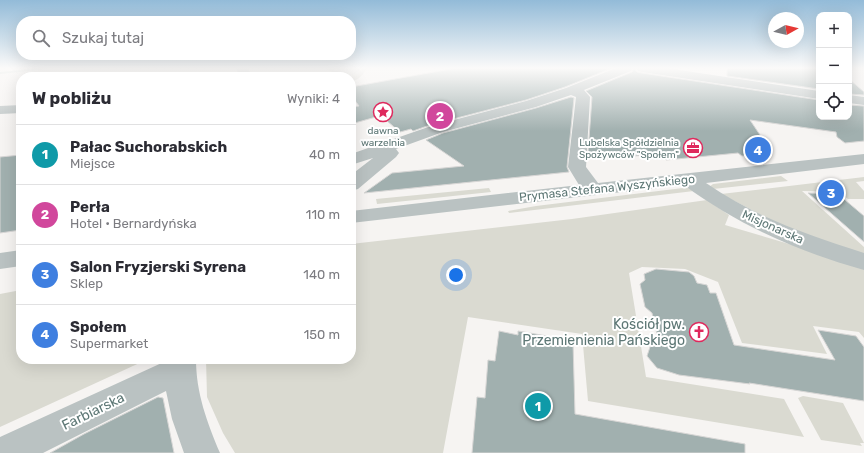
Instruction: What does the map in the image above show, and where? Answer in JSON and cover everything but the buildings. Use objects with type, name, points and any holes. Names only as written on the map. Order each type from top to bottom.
[{"type":"street","points":[[356,158],[437,129],[531,104],[576,89]]},
{"type":"street","points":[[781,89],[816,95]]},
{"type":"street","points":[[571,91],[581,94],[583,97],[577,167],[582,177],[592,189]]},
{"type":"street","points":[[852,99],[864,101]]},
{"type":"street","points":[[0,110],[16,109]]},
{"type":"street","points":[[356,182],[405,141]]},
{"type":"street","name":"Prymasa Stefana Wyszyńskiego","points":[[356,213],[592,189],[864,159]]},
{"type":"street","name":"Misjonarska","points":[[688,178],[708,193],[754,221],[806,242],[864,262]]},
{"type":"street","points":[[0,261],[16,259]]},
{"type":"street","points":[[180,364],[182,388],[190,423],[202,453]]},
{"type":"street","name":"Farbiarska","points":[[5,453],[180,364]]},
{"type":"shaded area","points":[[781,176],[788,181],[713,189],[709,187],[713,184]]},
{"type":"shaded area","points":[[864,177],[864,181],[856,182],[864,191],[864,199],[848,199],[839,192],[802,191],[864,247],[864,256],[779,224],[721,194]]},
{"type":"shaded area","points":[[489,188],[491,192],[377,204],[376,199]]},
{"type":"shaded area","points":[[690,188],[694,191],[509,213],[508,211],[536,206]]},
{"type":"shaded area","points":[[707,200],[729,215],[725,225],[864,266],[864,338],[859,332],[813,326],[827,354],[742,343],[718,282],[685,269],[642,267],[629,273],[646,377],[784,399],[804,437],[588,401],[582,334],[468,317],[443,453],[235,453],[223,433],[207,397],[206,364],[356,364],[356,243],[572,219]]},
{"type":"shaded area","points":[[16,291],[16,364],[137,364],[0,427],[0,294]]},
{"type":"shaded area","points":[[803,396],[843,403],[864,443],[860,443],[862,446],[821,440],[798,398]]},
{"type":"place","name":"dawna warzelnia","points":[[383,112]]},
{"type":"place","name":"Perła","points":[[440,116]]},
{"type":"place","name":"Lubelska Spółdzielnia Spożywców \"Społem\"","points":[[693,148]]},
{"type":"place","name":"Społem","points":[[758,150]]},
{"type":"place","name":"Salon Fryzjerski Syrena","points":[[831,193]]},
{"type":"place","name":"Kościół pw. Przemienienia Pańskiego","points":[[699,332]]},
{"type":"place","name":"Pałac Suchorabskich","points":[[538,406]]}]
